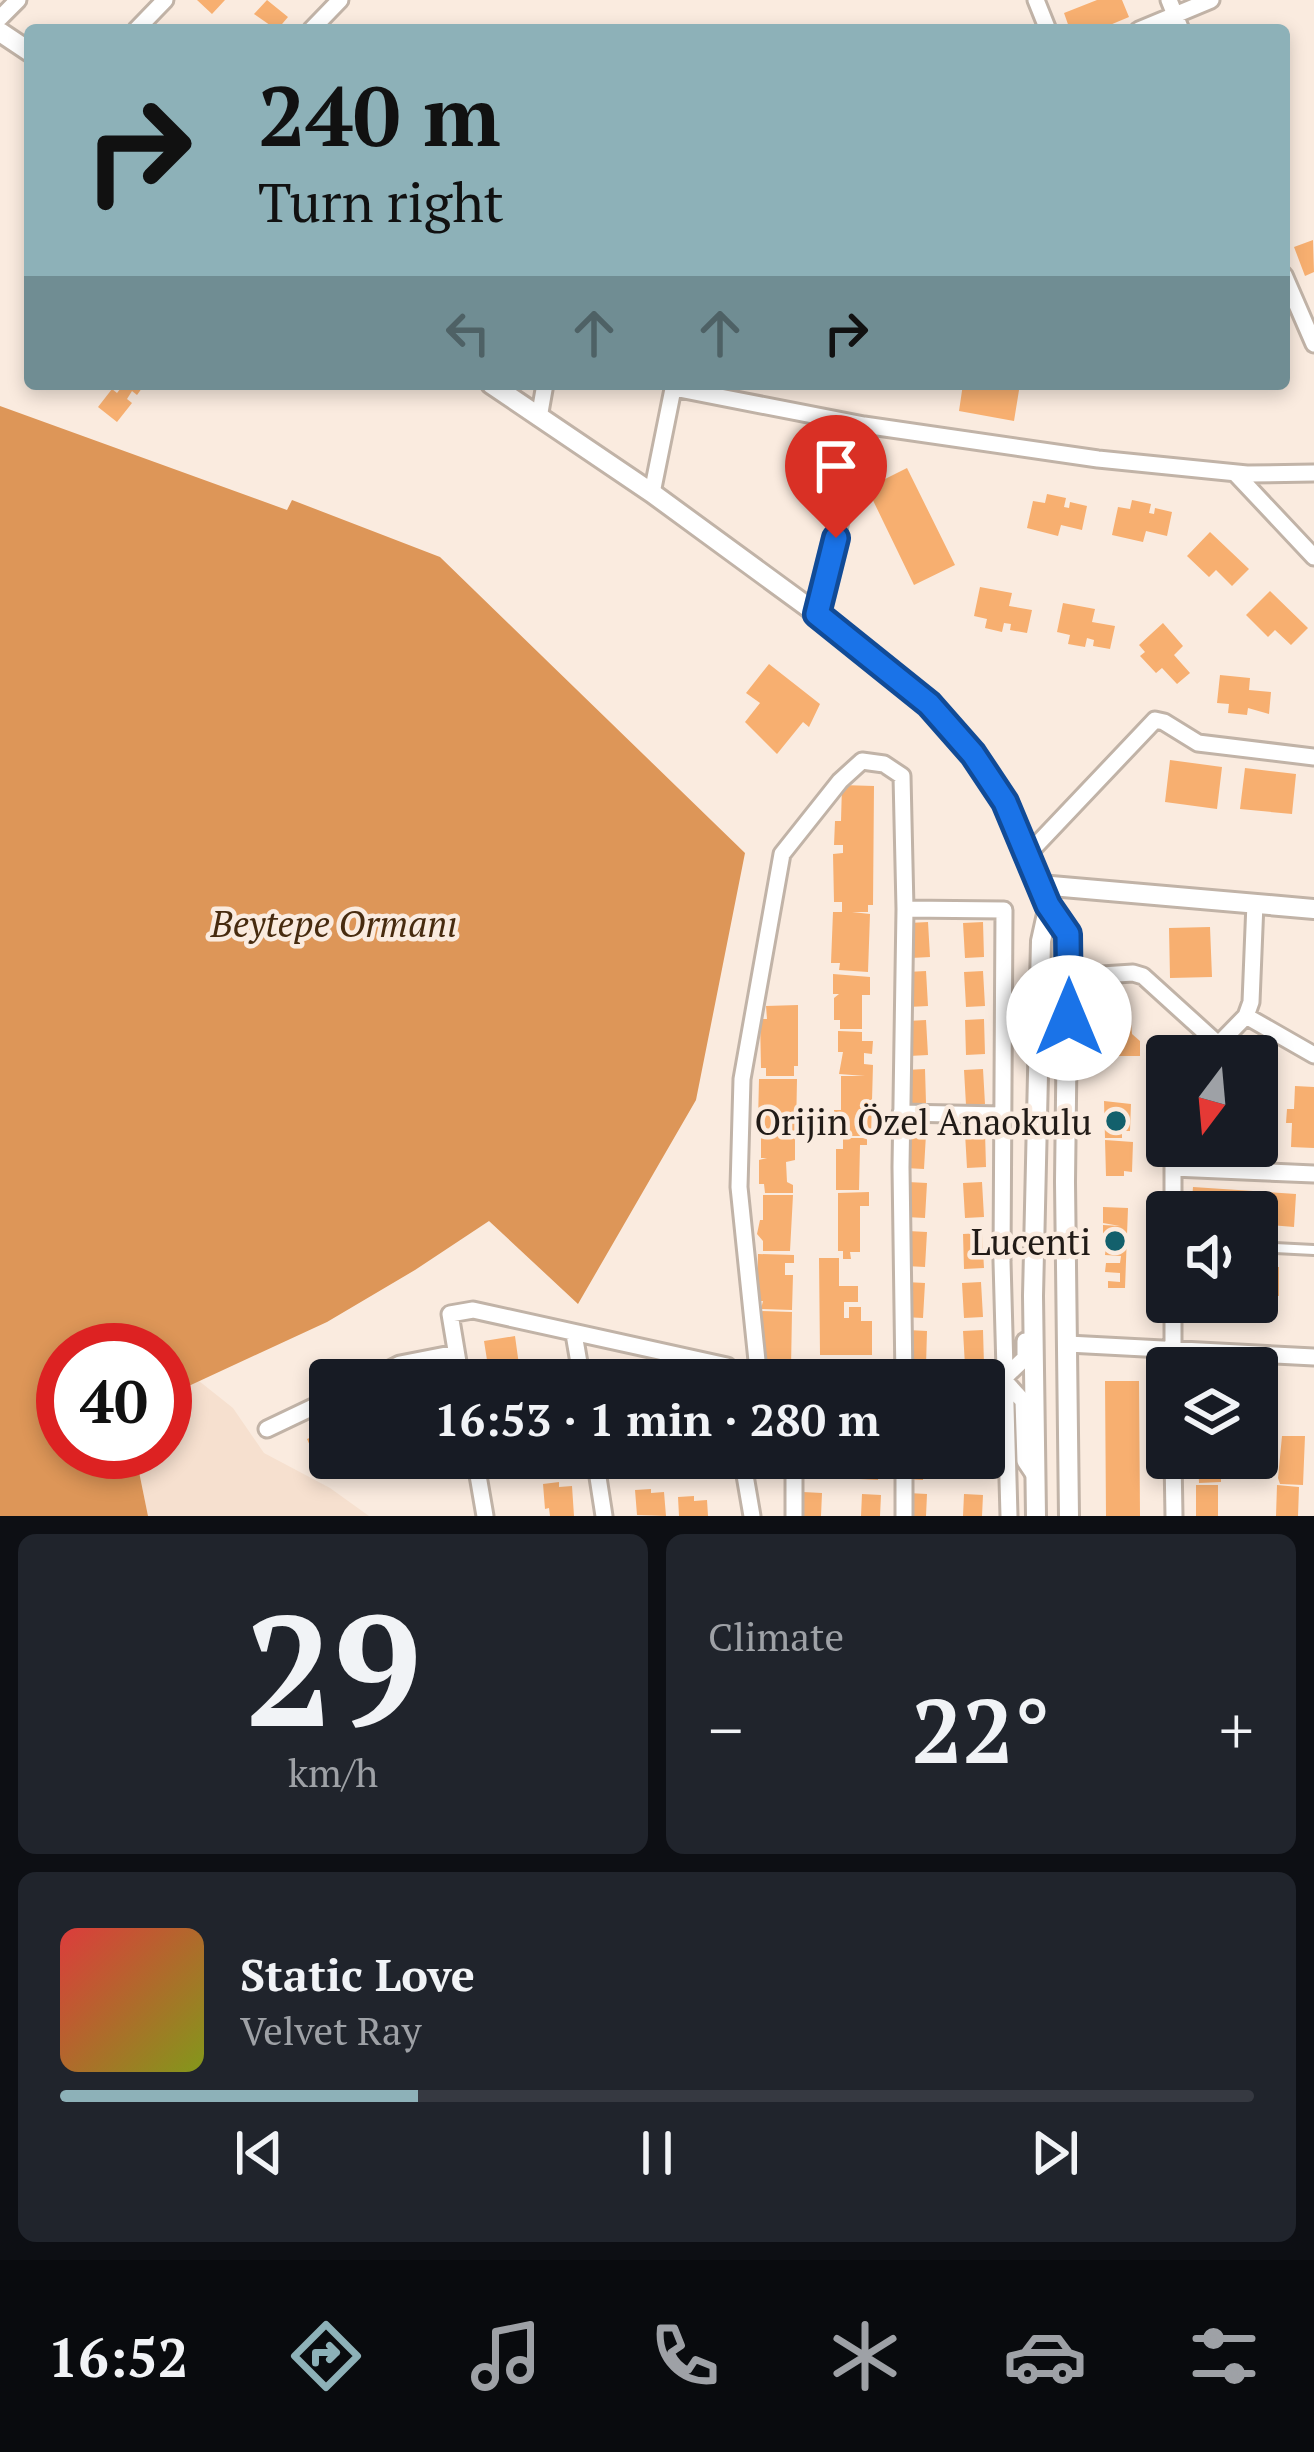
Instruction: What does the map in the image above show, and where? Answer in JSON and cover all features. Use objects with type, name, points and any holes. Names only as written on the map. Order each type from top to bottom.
[{"type":"street","points":[[0,18],[18,0]]},
{"type":"street","points":[[142,24],[165,0]]},
{"type":"street","points":[[317,24],[340,0]]},
{"type":"street","points":[[1175,15],[1211,0]]},
{"type":"street","points":[[1290,289],[1314,344]]},
{"type":"street","points":[[499,390],[652,493],[817,614],[929,704],[973,754],[1005,802],[1048,905],[1068,934],[1065,1182],[1070,1516]]},
{"type":"street","points":[[538,418],[544,390]]},
{"type":"street","points":[[652,493],[673,390]]},
{"type":"street","points":[[693,390],[864,425],[1098,459],[1235,473],[1314,472]]},
{"type":"street","points":[[817,614],[864,425]]},
{"type":"street","points":[[1235,473],[1314,557]]},
{"type":"street","points":[[1027,855],[1155,720],[1198,743],[1314,758]]},
{"type":"street","points":[[757,1359],[739,1187],[742,1078],[782,854],[862,760],[884,764],[902,776],[904,1359]]},
{"type":"street","points":[[1040,885],[1314,909]]},
{"type":"street","points":[[1227,1035],[1246,1016],[1250,1002],[1255,903]]},
{"type":"street","points":[[1036,1516],[1033,1296],[1041,941],[1048,905]]},
{"type":"street","points":[[905,909],[1004,910],[1004,1359]]},
{"type":"street","points":[[1070,976],[1143,976],[1198,1035]]},
{"type":"street","points":[[1246,1016],[1314,1055]]},
{"type":"street","points":[[901,1113],[1003,1115]]},
{"type":"street","points":[[1173,1191],[1173,1168],[1314,1174]]},
{"type":"street","points":[[1005,1378],[1025,1358],[1024,1305],[1033,1296]]},
{"type":"street","points":[[457,1359],[450,1314],[473,1310],[694,1359]]},
{"type":"street","points":[[574,1334],[578,1359]]},
{"type":"street","points":[[1034,1342],[1146,1355]]},
{"type":"street","points":[[425,1359],[456,1353]]},
{"type":"street","points":[[1278,1358],[1314,1357]]},
{"type":"street","points":[[1005,1380],[1023,1401],[1025,1461],[1035,1476]]},
{"type":"street","points":[[1005,1406],[1009,1516]]},
{"type":"street","points":[[267,1429],[309,1409]]},
{"type":"street","points":[[479,1479],[485,1516]]},
{"type":"street","points":[[598,1479],[604,1516]]},
{"type":"street","points":[[746,1479],[752,1516]]},
{"type":"street","points":[[794,1479],[794,1516]]},
{"type":"street","points":[[904,1479],[904,1516]]},
{"type":"street","points":[[1174,1479],[1174,1516]]},
{"type":"lane","points":[[1278,1248],[1314,1250]]},
{"type":"shaded area","points":[[199,1381],[233,1408],[264,1453],[330,1488],[369,1516],[148,1516],[140,1479],[192,1479],[192,1384]]},
{"type":"green space","name":"Beytepe Ormanı","points":[[0,406],[287,510],[292,500],[440,557],[745,853],[696,1100],[578,1304],[489,1221],[327,1322],[192,1384],[192,1323],[36,1323],[36,1479],[140,1479],[148,1516],[0,1516]]},
{"type":"building","points":[[197,0],[225,0],[212,14]]},
{"type":"building","points":[[267,0],[288,17],[282,24],[268,24],[254,14]]},
{"type":"building","points":[[1097,0],[1122,0],[1129,17],[1112,24],[1068,24],[1064,13]]},
{"type":"building","points":[[1313,240],[1314,272],[1305,276],[1294,247]]},
{"type":"building","points":[[111,390],[119,390],[141,390],[137,395],[132,391],[127,399],[132,403],[117,422],[98,407]]},
{"type":"building","points":[[962,390],[1019,390],[1014,421],[959,411]]},
{"type":"building","points":[[907,468],[955,565],[914,585],[867,488]]},
{"type":"building","points":[[1047,494],[1066,498],[1064,507],[1069,508],[1070,502],[1087,506],[1082,530],[1061,525],[1058,536],[1027,528],[1033,501],[1045,503]]},
{"type":"building","points":[[1132,500],[1151,504],[1149,513],[1154,514],[1155,508],[1172,512],[1167,536],[1146,531],[1143,542],[1112,535],[1118,507],[1130,509]]},
{"type":"building","points":[[1210,532],[1249,569],[1232,586],[1216,570],[1209,577],[1187,556]]},
{"type":"building","points":[[980,587],[1012,593],[1009,606],[1032,610],[1027,633],[1010,630],[1011,624],[1004,623],[1002,632],[985,628],[987,619],[974,616]]},
{"type":"building","points":[[1270,591],[1308,628],[1291,645],[1275,630],[1268,637],[1246,615]]},
{"type":"building","points":[[1063,603],[1095,609],[1092,622],[1115,626],[1110,649],[1093,646],[1094,640],[1087,638],[1085,647],[1068,644],[1070,635],[1057,632]]},
{"type":"building","points":[[1163,623],[1183,646],[1174,655],[1190,673],[1177,684],[1162,668],[1156,673],[1140,656],[1145,652],[1139,645]]},
{"type":"building","points":[[769,664],[820,704],[809,727],[803,722],[777,754],[745,722],[760,703],[746,693]]},
{"type":"building","points":[[1220,675],[1250,678],[1249,690],[1271,692],[1269,714],[1248,708],[1247,715],[1228,713],[1229,704],[1217,703]]},
{"type":"building","points":[[1170,760],[1222,767],[1217,809],[1165,802]]},
{"type":"building","points":[[1245,768],[1296,774],[1292,814],[1240,809]]},
{"type":"building","points":[[842,785],[874,786],[873,905],[868,905],[868,912],[852,912],[870,914],[868,972],[839,970],[840,963],[831,963],[833,912],[842,912],[842,902],[834,902],[833,854],[843,853],[843,845],[834,845],[835,821],[841,821]]},
{"type":"building","points":[[928,922],[930,957],[911,958],[909,923]]},
{"type":"building","points":[[983,922],[984,957],[965,958],[963,923]]},
{"type":"building","points":[[1210,927],[1212,977],[1170,978],[1169,928]]},
{"type":"building","points":[[926,971],[928,1006],[908,1007],[907,972]]},
{"type":"building","points":[[983,971],[985,1006],[966,1007],[964,972]]},
{"type":"building","points":[[833,974],[870,977],[870,995],[862,995],[862,1029],[840,1029],[840,1020],[834,1020],[834,998],[839,994],[833,994]]},
{"type":"building","points":[[1091,1002],[1107,1002],[1115,1011],[1116,1034],[1121,1034],[1120,1023],[1131,1023],[1132,1034],[1140,1041],[1140,1056],[1091,1051]]},
{"type":"building","points":[[798,1005],[794,1076],[766,1076],[766,1068],[761,1068],[760,1019],[767,1019],[766,1006]]},
{"type":"building","points":[[984,1019],[985,1054],[966,1055],[965,1020]]},
{"type":"building","points":[[926,1020],[928,1055],[909,1056],[907,1021]]},
{"type":"building","points":[[838,1031],[862,1032],[862,1041],[873,1041],[872,1054],[864,1053],[864,1064],[873,1065],[871,1136],[834,1136],[834,1110],[841,1110],[841,1076],[865,1076],[839,1074],[843,1052],[838,1052]]},
{"type":"building","points":[[925,1069],[926,1103],[907,1104],[906,1070]]},
{"type":"building","points":[[983,1069],[985,1104],[966,1105],[964,1070]]},
{"type":"building","points":[[759,1079],[797,1079],[796,1132],[767,1131],[764,1122],[758,1122]]},
{"type":"building","points":[[1295,1086],[1314,1087],[1314,1148],[1291,1147],[1292,1123],[1286,1123],[1287,1109],[1294,1109]]},
{"type":"building","points":[[1104,1101],[1131,1104],[1130,1131],[1122,1131],[1122,1138],[1105,1138]]},
{"type":"building","points":[[985,1132],[986,1167],[967,1168],[965,1133]]},
{"type":"building","points":[[907,1133],[926,1134],[924,1169],[905,1168]]},
{"type":"building","points":[[761,1134],[795,1135],[795,1160],[786,1162],[793,1193],[765,1193],[764,1184],[759,1184],[759,1160],[767,1158],[761,1158]]},
{"type":"building","points":[[843,1138],[867,1138],[867,1145],[860,1145],[859,1190],[836,1190],[836,1149],[843,1149]]},
{"type":"building","points":[[1105,1140],[1133,1142],[1132,1172],[1106,1176]]},
{"type":"building","points":[[908,1182],[927,1183],[925,1218],[906,1217]]},
{"type":"building","points":[[982,1182],[984,1217],[965,1218],[963,1183]]},
{"type":"building","points":[[1193,1187],[1252,1191],[1193,1191]]},
{"type":"building","points":[[869,1192],[869,1206],[860,1206],[860,1252],[850,1252],[851,1259],[843,1259],[843,1251],[838,1251],[838,1193]]},
{"type":"building","points":[[1278,1193],[1296,1194],[1294,1227],[1278,1226]]},
{"type":"building","points":[[763,1195],[793,1195],[790,1251],[763,1251],[757,1234],[763,1220]]},
{"type":"building","points":[[1103,1207],[1128,1208],[1125,1288],[1108,1288],[1108,1281],[1120,1282],[1120,1273],[1105,1272],[1106,1263],[1120,1263],[1121,1256],[1105,1255],[1106,1245],[1119,1246],[1119,1240],[1103,1239],[1103,1225],[1120,1226],[1103,1223]]},
{"type":"building","points":[[908,1231],[927,1232],[925,1267],[906,1266]]},
{"type":"building","points":[[982,1233],[984,1268],[964,1269],[963,1234]]},
{"type":"building","points":[[758,1254],[794,1255],[794,1263],[785,1263],[785,1275],[793,1275],[792,1310],[761,1309]]},
{"type":"building","points":[[819,1258],[839,1258],[839,1286],[858,1286],[858,1302],[844,1302],[844,1318],[849,1318],[849,1307],[861,1307],[861,1321],[872,1321],[872,1355],[820,1355]]},
{"type":"building","points":[[906,1282],[925,1283],[923,1318],[904,1317]]},
{"type":"building","points":[[981,1282],[983,1317],[964,1318],[962,1283]]},
{"type":"building","points":[[759,1311],[792,1312],[791,1359],[762,1359]]},
{"type":"building","points":[[908,1330],[927,1331],[926,1359],[906,1359]]},
{"type":"building","points":[[983,1330],[984,1359],[965,1359],[963,1331]]},
{"type":"building","points":[[515,1336],[518,1359],[487,1359],[484,1341]]},
{"type":"building","points":[[1105,1381],[1139,1381],[1140,1516],[1106,1516]]},
{"type":"building","points":[[1282,1436],[1305,1436],[1303,1485],[1280,1484]]},
{"type":"building","points":[[559,1482],[559,1487],[572,1486],[574,1516],[550,1516],[549,1508],[545,1509],[543,1484]]},
{"type":"building","points":[[1196,1485],[1218,1485],[1218,1516],[1196,1516]]},
{"type":"building","points":[[1277,1485],[1299,1487],[1298,1516],[1276,1516]]},
{"type":"building","points":[[651,1489],[651,1493],[664,1492],[666,1516],[637,1515],[635,1490]]},
{"type":"building","points":[[803,1492],[822,1493],[821,1516],[802,1516]]},
{"type":"building","points":[[908,1493],[927,1494],[926,1516],[907,1516]]},
{"type":"building","points":[[862,1494],[881,1495],[880,1516],[861,1516]]},
{"type":"building","points":[[964,1494],[983,1495],[982,1516],[963,1516]]},
{"type":"building","points":[[694,1496],[694,1501],[707,1500],[708,1516],[679,1516],[678,1497]]},
{"type":"place","name":"Orijin Özel Anaokulu","points":[[1116,1121]]},
{"type":"place","name":"Lucenti","points":[[1115,1241]]},
{"type":"route","points":[[836,538],[817,614],[929,704],[973,754],[1005,802],[1048,905],[1068,934],[1069,1018]]}]
